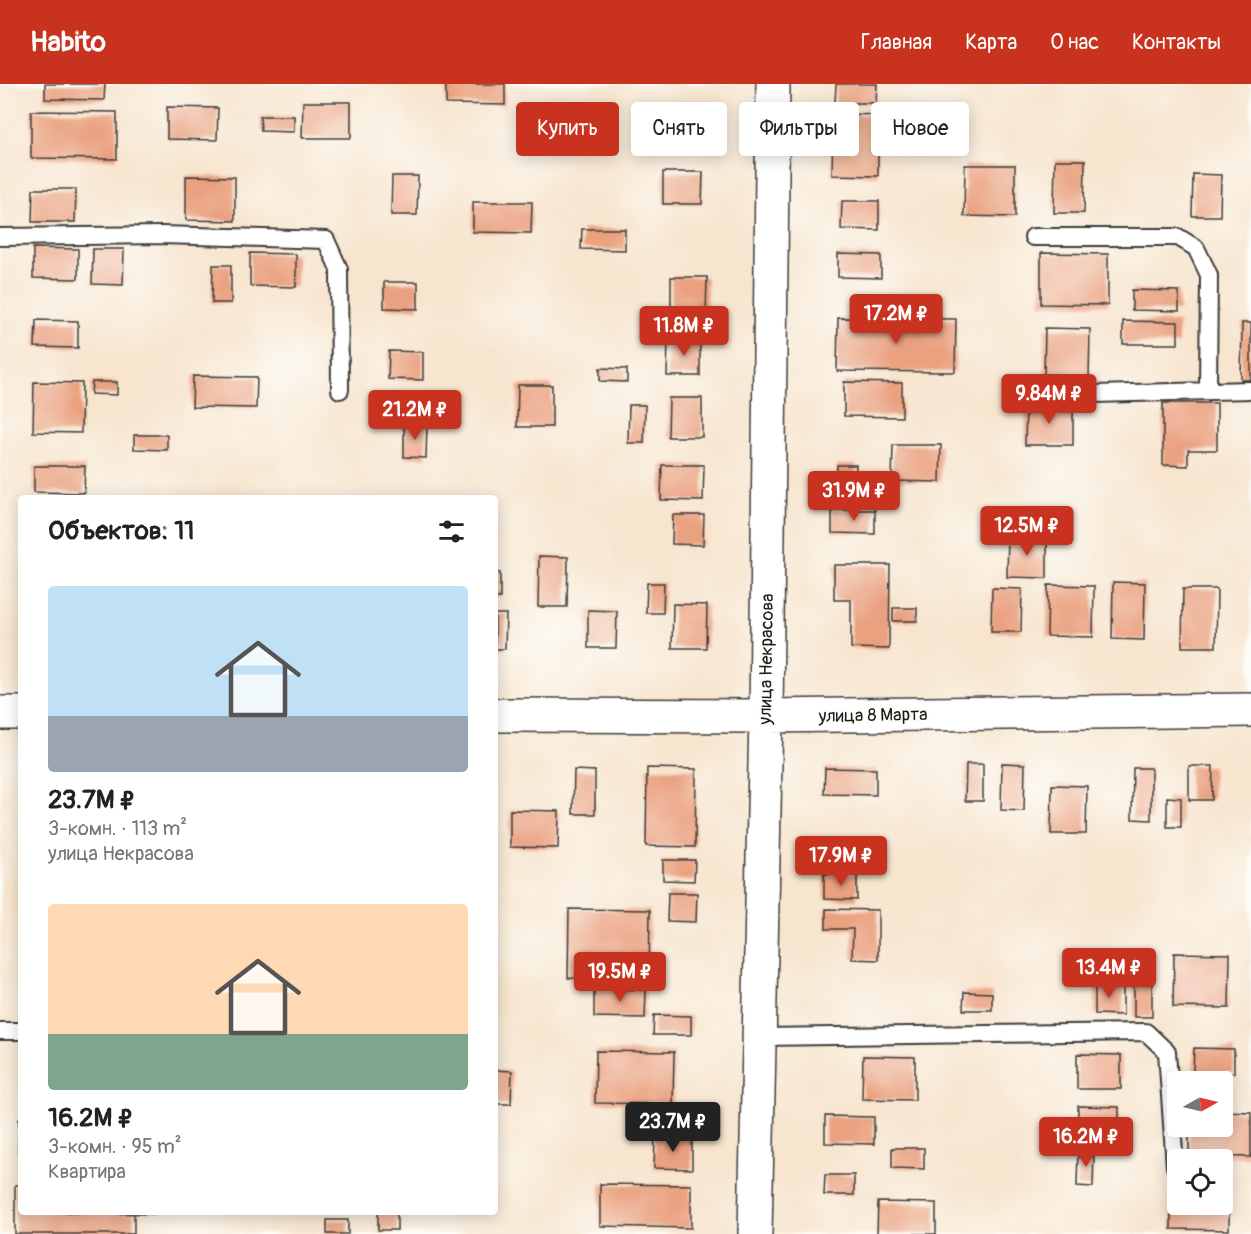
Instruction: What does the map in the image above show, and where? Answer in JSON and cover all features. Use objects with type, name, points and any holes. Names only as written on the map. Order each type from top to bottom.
[{"type":"street","name":"улица Некрасова","points":[[755,1234],[766,716],[773,84]]},
{"type":"street","name":"улица 8 Марта","points":[[498,715],[766,716],[1251,710]]},
{"type":"street","points":[[0,713],[18,713]]},
{"type":"lane","points":[[0,237],[162,235],[326,240],[339,269],[340,390]]},
{"type":"lane","points":[[1033,237],[1178,237],[1196,248],[1209,275],[1208,390]]},
{"type":"lane","points":[[1094,394],[1251,390]]},
{"type":"lane","points":[[0,1031],[18,1031]]},
{"type":"lane","points":[[759,1037],[1146,1032],[1167,1052],[1174,1149]]},
{"type":"building","points":[[45,84],[105,84],[104,100],[45,99]]},
{"type":"building","points":[[446,84],[505,84],[505,105],[446,104]]},
{"type":"building","points":[[836,84],[877,84],[876,102],[835,102]]},
{"type":"building","points":[[303,102],[351,102],[351,138],[302,138]]},
{"type":"building","points":[[167,107],[218,108],[217,140],[167,139]]},
{"type":"building","points":[[31,111],[117,112],[117,159],[31,158]]},
{"type":"building","points":[[859,114],[871,115],[871,156],[878,156],[878,176],[832,175],[832,156],[859,156]]},
{"type":"building","points":[[260,116],[294,116],[294,132],[261,131]]},
{"type":"building","points":[[1055,160],[1085,160],[1084,213],[1054,213]]},
{"type":"building","points":[[965,165],[1015,165],[1015,217],[964,216]]},
{"type":"building","points":[[663,172],[703,172],[702,204],[663,204]]},
{"type":"building","points":[[1193,174],[1221,175],[1220,216],[1192,216]]},
{"type":"building","points":[[186,176],[235,177],[235,221],[186,220]]},
{"type":"building","points":[[392,176],[418,176],[417,215],[391,215]]},
{"type":"building","points":[[33,189],[76,189],[75,222],[32,222]]},
{"type":"building","points":[[842,201],[879,201],[879,230],[841,229]]},
{"type":"building","points":[[473,202],[532,202],[531,233],[473,232]]},
{"type":"building","points":[[582,229],[625,229],[625,250],[581,249]]},
{"type":"building","points":[[33,248],[78,249],[78,279],[33,278]]},
{"type":"building","points":[[93,249],[124,249],[123,285],[92,284]]},
{"type":"building","points":[[250,253],[296,254],[296,287],[250,286]]},
{"type":"building","points":[[1041,253],[1108,254],[1108,305],[1041,304]]},
{"type":"building","points":[[838,254],[881,255],[881,278],[838,277]]},
{"type":"building","points":[[213,265],[231,265],[231,303],[212,303]]},
{"type":"building","points":[[671,277],[707,277],[706,314],[671,314]]},
{"type":"building","points":[[384,282],[418,282],[418,309],[384,308]]},
{"type":"building","points":[[1132,290],[1179,291],[1179,311],[1132,310]]},
{"type":"building","points":[[838,318],[956,319],[955,372],[837,371]]},
{"type":"building","points":[[36,320],[78,321],[78,348],[35,347]]},
{"type":"building","points":[[1123,321],[1178,322],[1178,344],[1123,344]]},
{"type":"building","points":[[1242,323],[1251,323],[1251,380],[1241,380]]},
{"type":"building","points":[[1045,328],[1090,329],[1089,379],[1044,378]]},
{"type":"building","points":[[668,338],[700,338],[700,376],[667,376]]},
{"type":"building","points":[[389,351],[423,352],[423,380],[388,379]]},
{"type":"building","points":[[600,368],[627,369],[627,382],[600,381]]},
{"type":"building","points":[[193,376],[257,377],[256,408],[192,407]]},
{"type":"building","points":[[34,382],[82,383],[81,433],[33,432]]},
{"type":"building","points":[[92,382],[117,382],[117,395],[91,394]]},
{"type":"building","points":[[844,382],[902,383],[902,417],[844,416]]},
{"type":"building","points":[[518,385],[552,385],[552,427],[517,427]]},
{"type":"building","points":[[669,398],[702,398],[702,437],[668,437]]},
{"type":"building","points":[[1163,403],[1217,403],[1217,450],[1188,450],[1188,466],[1163,465]]},
{"type":"building","points":[[629,405],[645,405],[644,443],[628,443]]},
{"type":"building","points":[[1026,405],[1073,406],[1073,445],[1025,445]]},
{"type":"building","points":[[404,424],[427,424],[426,458],[404,457]]},
{"type":"building","points":[[134,435],[167,435],[167,450],[134,449]]},
{"type":"building","points":[[893,445],[941,445],[940,482],[892,481]]},
{"type":"building","points":[[662,465],[704,465],[703,501],[661,500]]},
{"type":"building","points":[[837,465],[856,465],[855,500],[836,499]]},
{"type":"building","points":[[34,466],[85,466],[84,493],[34,492]]},
{"type":"building","points":[[832,510],[875,510],[875,534],[832,533]]},
{"type":"building","points":[[673,515],[704,515],[703,545],[672,544]]},
{"type":"building","points":[[1008,537],[1047,537],[1047,578],[1007,577]]},
{"type":"building","points":[[539,556],[568,557],[567,607],[538,607]]},
{"type":"building","points":[[834,565],[890,565],[889,649],[851,648],[851,600],[834,600]]},
{"type":"building","points":[[498,573],[500,573],[500,598],[498,598]]},
{"type":"building","points":[[1113,582],[1145,583],[1144,640],[1112,639]]},
{"type":"building","points":[[647,583],[664,583],[663,613],[646,613]]},
{"type":"building","points":[[1048,585],[1094,586],[1093,637],[1047,636]]},
{"type":"building","points":[[992,588],[1022,589],[1021,632],[991,632]]},
{"type":"building","points":[[1183,589],[1217,589],[1216,647],[1182,647]]},
{"type":"building","points":[[673,604],[707,605],[706,648],[672,648]]},
{"type":"building","points":[[893,608],[917,608],[917,621],[893,621]]},
{"type":"building","points":[[588,610],[617,611],[616,648],[588,648]]},
{"type":"building","points":[[498,614],[506,614],[505,649],[498,649]]},
{"type":"building","points":[[1002,763],[1025,764],[1024,811],[1001,810]]},
{"type":"building","points":[[966,764],[983,764],[983,801],[965,801]]},
{"type":"building","points":[[1189,766],[1213,766],[1212,800],[1189,800]]},
{"type":"building","points":[[647,768],[696,769],[695,847],[646,846]]},
{"type":"building","points":[[825,768],[876,769],[876,795],[824,794]]},
{"type":"building","points":[[1133,768],[1151,768],[1151,820],[1132,819]]},
{"type":"building","points":[[574,770],[595,771],[595,814],[573,814]]},
{"type":"building","points":[[1052,785],[1087,786],[1086,834],[1051,834]]},
{"type":"building","points":[[1167,797],[1181,798],[1181,827],[1167,827]]},
{"type":"building","points":[[510,810],[559,811],[558,848],[510,847]]},
{"type":"building","points":[[663,860],[695,860],[694,881],[663,880]]},
{"type":"building","points":[[824,874],[857,875],[857,900],[824,899]]},
{"type":"building","points":[[668,893],[697,893],[696,922],[667,921]]},
{"type":"building","points":[[569,909],[650,910],[649,979],[568,978]]},
{"type":"building","points":[[826,909],[878,910],[878,960],[852,959],[853,929],[826,929]]},
{"type":"building","points":[[1174,953],[1230,954],[1229,1008],[1173,1007]]},
{"type":"building","points":[[1095,983],[1123,984],[1123,1015],[1095,1014]]},
{"type":"building","points":[[1134,983],[1152,984],[1152,1017],[1134,1017]]},
{"type":"building","points":[[594,989],[646,990],[645,1018],[594,1017]]},
{"type":"building","points":[[964,992],[992,993],[992,1010],[963,1010]]},
{"type":"building","points":[[654,1015],[691,1016],[691,1035],[653,1035]]},
{"type":"building","points":[[1194,1048],[1234,1049],[1234,1073],[1233,1071],[1193,1071]]},
{"type":"building","points":[[596,1051],[674,1052],[673,1104],[595,1103]]},
{"type":"building","points":[[1077,1054],[1121,1055],[1121,1089],[1077,1089]]},
{"type":"building","points":[[863,1056],[915,1057],[915,1100],[862,1099]]},
{"type":"building","points":[[498,1070],[512,1071],[511,1104],[498,1104]]},
{"type":"building","points":[[1078,1106],[1119,1107],[1119,1133],[1078,1132]]},
{"type":"building","points":[[1233,1111],[1251,1112],[1251,1157],[1233,1157],[1233,1149],[1189,1149],[1189,1137],[1233,1137]]},
{"type":"building","points":[[825,1116],[874,1117],[874,1144],[825,1143]]},
{"type":"building","points":[[655,1136],[692,1137],[692,1169],[654,1168]]},
{"type":"building","points":[[892,1148],[924,1148],[924,1169],[892,1168]]},
{"type":"building","points":[[1078,1149],[1094,1149],[1093,1187],[1077,1186]]},
{"type":"building","points":[[825,1175],[854,1175],[854,1195],[824,1195]]},
{"type":"building","points":[[600,1184],[691,1185],[691,1228],[600,1226]]},
{"type":"building","points":[[15,1185],[18,1185],[18,1215],[134,1215],[134,1234],[15,1234]]},
{"type":"building","points":[[878,1202],[936,1203],[936,1234],[877,1234]]},
{"type":"building","points":[[378,1215],[397,1215],[397,1230],[378,1230]]},
{"type":"building","points":[[1171,1215],[1229,1215],[1229,1230],[1171,1229]]},
{"type":"building","points":[[327,1220],[348,1220],[348,1234],[327,1234]]}]
